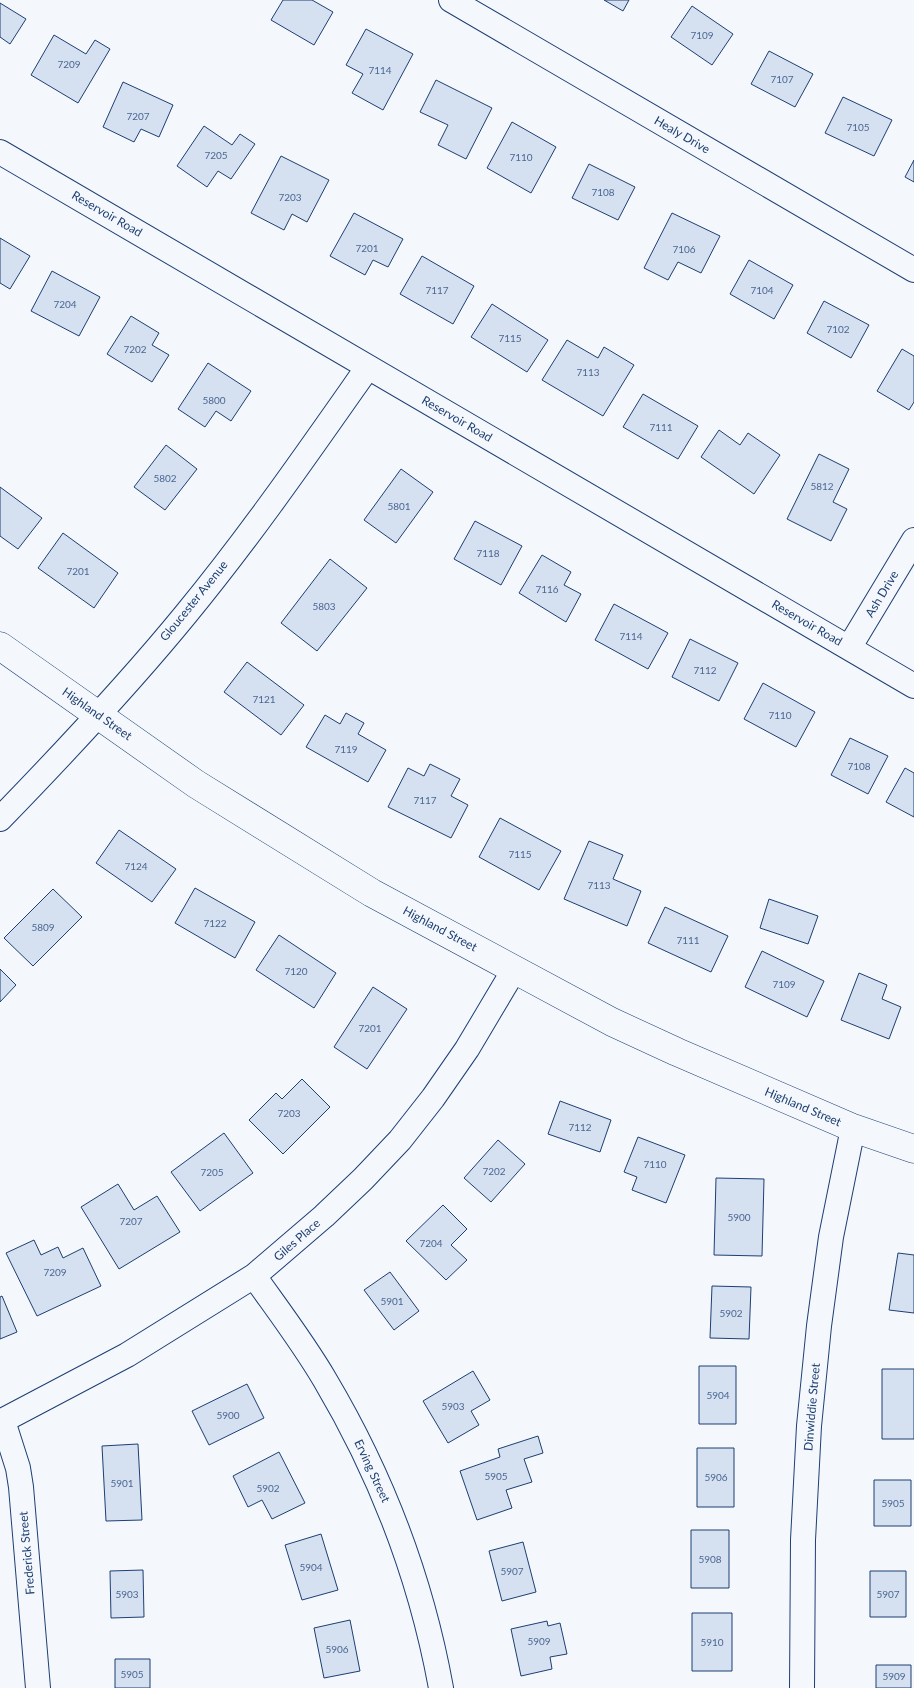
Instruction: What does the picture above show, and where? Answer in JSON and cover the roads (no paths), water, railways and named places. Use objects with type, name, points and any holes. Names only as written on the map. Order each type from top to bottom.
[{"type":"street","name":"Healy Drive","points":[[451,0],[914,270]]},
{"type":"street","name":"Reservoir Road","points":[[0,152],[914,686]]},
{"type":"street","name":"Gloucester Avenue","points":[[0,819],[98,715],[192,607],[279,495],[368,367]]},
{"type":"street","name":"Ash Drive","points":[[849,648],[914,540]]},
{"type":"street","name":"Highland Street","points":[[0,646],[196,784],[372,893],[612,1022],[853,1128],[914,1149]]},
{"type":"street","name":"Giles Place","points":[[1,1421],[126,1355],[254,1276],[324,1216],[400,1140],[434,1098],[467,1050],[514,970]]},
{"type":"street","name":"Dinwiddie Street","points":[[802,1688],[803,1540],[809,1426],[819,1326],[831,1237],[853,1128]]},
{"type":"street","name":"Erving Street","points":[[254,1276],[324,1378],[360,1442],[384,1494],[405,1548],[422,1604],[435,1656],[440,1688]]},
{"type":"street","name":"Frederick Street","points":[[1,1421],[18,1468],[21,1487],[38,1688]]}]
